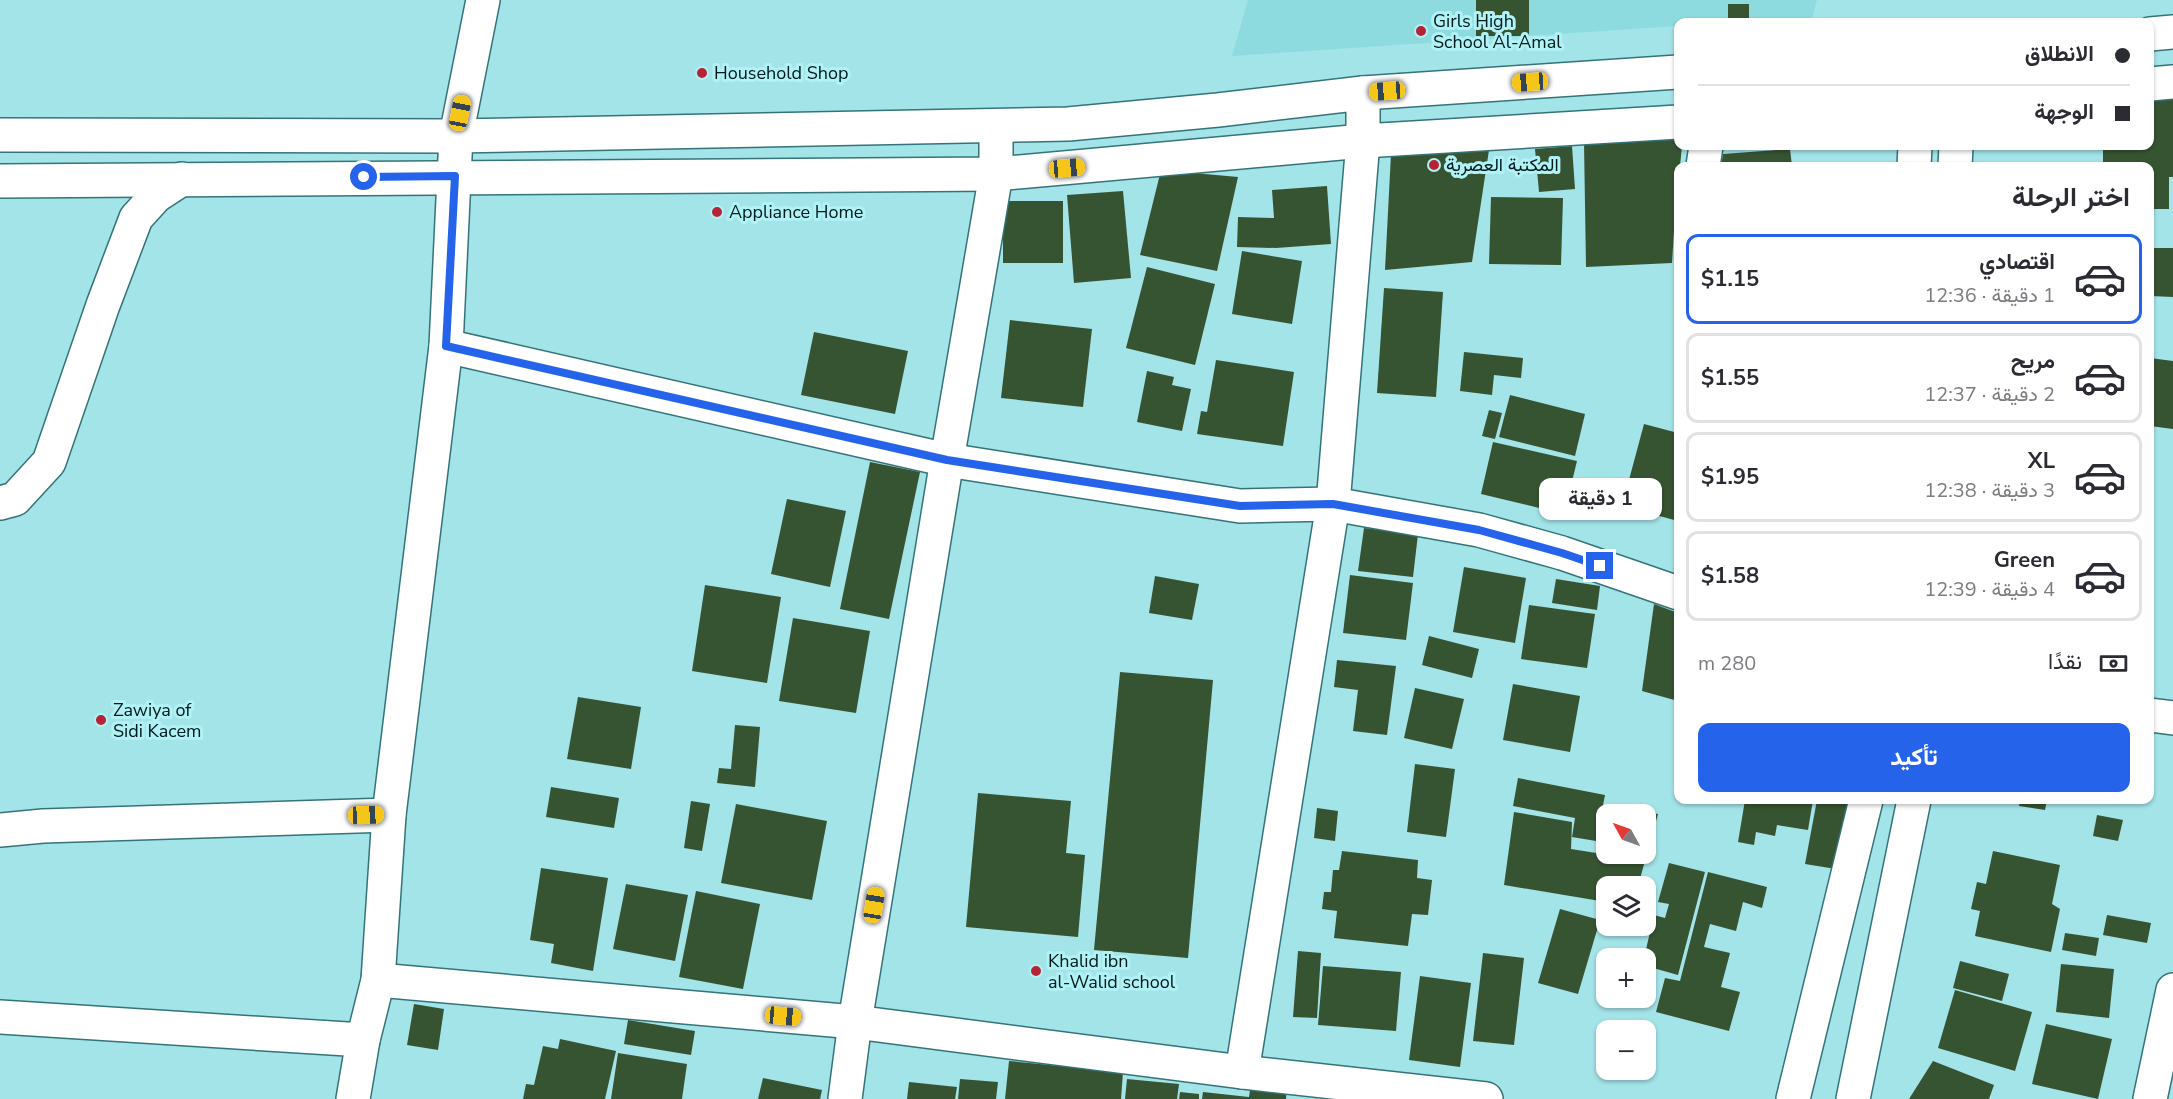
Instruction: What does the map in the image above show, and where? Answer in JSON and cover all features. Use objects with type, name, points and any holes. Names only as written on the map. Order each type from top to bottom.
[{"type":"street","points":[[353,1099],[363,1040],[378,980],[389,815],[446,346],[456,136],[483,0]]},
{"type":"street","points":[[2154,34],[2173,32]]},
{"type":"street","points":[[0,135],[456,136],[996,127],[1079,123],[1363,93],[1674,72]]},
{"type":"street","points":[[2154,83],[2173,81]]},
{"type":"street","points":[[1242,1072],[1333,504],[1364,141],[1363,93]]},
{"type":"street","points":[[0,181],[455,176],[996,174],[1364,141],[1674,122]]},
{"type":"street","points":[[845,1099],[855,1022],[996,174],[996,127]]},
{"type":"street","points":[[0,503],[15,499],[49,462],[102,305],[136,218],[156,196],[182,179]]},
{"type":"street","points":[[446,346],[947,460],[1240,506],[1333,504],[1479,530],[1562,553],[1674,592]]},
{"type":"street","points":[[2154,716],[2173,718]]},
{"type":"street","points":[[1793,1099],[1865,804]]},
{"type":"street","points":[[1853,1099],[1913,804]]},
{"type":"street","points":[[0,830],[43,826],[389,815]]},
{"type":"street","points":[[378,980],[855,1022],[1242,1072],[1486,1099]]},
{"type":"street","points":[[2150,1099],[2173,990]]},
{"type":"street","points":[[0,1017],[363,1040]]},
{"type":"shaded area","name":"Girls High School Al-Amal","points":[[1248,0],[1817,0],[1812,18],[1674,18],[1674,26],[1232,56]]},
{"type":"building","points":[[1476,0],[1529,0],[1529,36],[1476,36]]},
{"type":"building","points":[[1728,4],[1749,4],[1749,18],[1728,18]]},
{"type":"building","points":[[2154,92],[2173,92],[2173,177],[2169,177],[2169,209],[2154,209],[2154,162],[2103,162],[2103,150],[2154,150]]},
{"type":"building","points":[[1674,132],[1674,150],[1682,150],[1680,162],[1674,162],[1672,263],[1586,267],[1584,142]]},
{"type":"building","points":[[1572,146],[1575,189],[1539,192],[1535,149]]},
{"type":"building","points":[[1489,150],[1472,262],[1385,270],[1391,154]]},
{"type":"building","points":[[1790,150],[1792,162],[1722,162],[1723,154]]},
{"type":"building","points":[[1161,170],[1238,177],[1217,271],[1140,255]]},
{"type":"building","points":[[1327,186],[1331,244],[1276,248],[1237,247],[1238,217],[1274,218],[1272,190]]},
{"type":"building","points":[[1123,191],[1131,278],[1074,283],[1067,195]]},
{"type":"building","points":[[1491,197],[1563,198],[1561,265],[1489,264]]},
{"type":"building","points":[[1003,201],[1063,201],[1063,263],[1003,263]]},
{"type":"building","points":[[2154,248],[2173,248],[2173,297],[2154,296]]},
{"type":"building","points":[[1242,251],[1302,261],[1292,324],[1232,314]]},
{"type":"building","points":[[1147,267],[1215,284],[1195,365],[1126,348]]},
{"type":"building","points":[[1384,288],[1443,292],[1436,397],[1377,393]]},
{"type":"building","points":[[1010,320],[1092,329],[1083,407],[1001,398]]},
{"type":"building","points":[[814,332],[908,351],[895,414],[801,395]]},
{"type":"building","points":[[1464,352],[1523,358],[1521,378],[1494,375],[1492,395],[1460,391]]},
{"type":"building","points":[[2154,359],[2173,361],[2173,429],[2154,427]]},
{"type":"building","points":[[1216,360],[1294,372],[1283,446],[1197,434],[1201,411],[1207,412]]},
{"type":"building","points":[[1147,371],[1174,377],[1172,385],[1191,389],[1182,431],[1137,422]]},
{"type":"building","points":[[1510,395],[1585,414],[1575,456],[1499,437]]},
{"type":"building","points":[[1489,410],[1502,413],[1495,439],[1482,436]]},
{"type":"building","points":[[1644,424],[1674,432],[1674,520],[1622,506]]},
{"type":"building","points":[[1493,442],[1577,461],[1564,514],[1481,494]]},
{"type":"building","points":[[870,462],[920,472],[889,619],[840,609]]},
{"type":"building","points":[[1602,485],[1621,489],[1615,518],[1596,514]]},
{"type":"building","points":[[787,499],[846,511],[830,587],[771,574]]},
{"type":"building","points":[[1364,528],[1418,534],[1413,577],[1358,571]]},
{"type":"building","points":[[1464,567],[1526,578],[1515,643],[1453,632]]},
{"type":"building","points":[[1350,575],[1413,583],[1406,640],[1343,633]]},
{"type":"building","points":[[1155,576],[1199,584],[1192,620],[1149,613]]},
{"type":"building","points":[[1556,579],[1600,586],[1597,610],[1552,603]]},
{"type":"building","points":[[705,585],[781,597],[767,683],[692,671]]},
{"type":"building","points":[[1654,604],[1674,612],[1674,700],[1642,691]]},
{"type":"building","points":[[1529,605],[1595,614],[1587,668],[1521,659]]},
{"type":"building","points":[[793,618],[870,631],[856,713],[779,701]]},
{"type":"building","points":[[1429,636],[1479,649],[1472,678],[1422,665]]},
{"type":"building","points":[[1337,660],[1396,666],[1387,735],[1353,731],[1358,690],[1334,687]]},
{"type":"building","points":[[1120,672],[1213,680],[1188,958],[1094,950]]},
{"type":"building","points":[[1513,684],[1580,696],[1570,752],[1503,740]]},
{"type":"building","points":[[1415,688],[1464,699],[1452,749],[1404,738]]},
{"type":"building","points":[[578,697],[641,707],[631,769],[567,759]]},
{"type":"building","points":[[735,725],[760,727],[755,787],[717,783],[719,768],[731,769]]},
{"type":"building","points":[[1415,764],[1455,769],[1446,837],[1407,832]]},
{"type":"building","points":[[1518,778],[1605,795],[1603,804],[1596,804],[1596,841],[1572,837],[1575,818],[1513,806]]},
{"type":"building","points":[[551,787],[619,798],[614,828],[546,817]]},
{"type":"building","points":[[978,793],[1071,801],[1066,853],[1085,855],[1078,937],[966,927]]},
{"type":"building","points":[[691,801],[710,804],[702,851],[684,848]]},
{"type":"building","points":[[736,804],[827,821],[812,900],[721,883]]},
{"type":"building","points":[[1744,804],[1812,804],[1808,830],[1777,825],[1775,836],[1756,832],[1754,845],[1738,842]]},
{"type":"building","points":[[1816,804],[1847,804],[1836,869],[1805,864]]},
{"type":"building","points":[[2019,804],[2046,804],[2045,810],[2019,806]]},
{"type":"building","points":[[1317,808],[1338,811],[1335,841],[1314,838]]},
{"type":"building","points":[[1514,812],[1572,822],[1571,849],[1596,853],[1596,864],[1644,864],[1641,876],[1596,876],[1596,900],[1504,885]]},
{"type":"building","points":[[2097,815],[2123,820],[2118,841],[2093,836]]},
{"type":"building","points":[[1342,851],[1418,860],[1417,878],[1432,880],[1428,915],[1412,914],[1408,946],[1334,938],[1337,911],[1322,909],[1324,892],[1331,892],[1333,870],[1339,870]]},
{"type":"building","points":[[1993,851],[2060,865],[2052,904],[2060,909],[2051,952],[1975,936],[1980,911],[1971,909],[1977,882],[1986,884]]},
{"type":"building","points":[[1669,863],[1705,872],[1678,975],[1656,969],[1656,948],[1646,948],[1649,936],[1656,936],[1656,916],[1665,918],[1669,904],[1658,902]]},
{"type":"building","points":[[541,868],[608,878],[593,971],[551,963],[554,944],[530,940]]},
{"type":"building","points":[[1708,872],[1767,887],[1762,908],[1743,902],[1736,931],[1710,924],[1704,947],[1730,953],[1721,987],[1740,992],[1729,1031],[1656,1012],[1665,978],[1680,981]]},
{"type":"building","points":[[626,884],[688,895],[675,961],[613,949]]},
{"type":"building","points":[[696,891],[760,904],[743,989],[679,977]]},
{"type":"building","points":[[1560,909],[1596,919],[1596,933],[1578,994],[1538,983]]},
{"type":"building","points":[[2107,915],[2151,923],[2147,943],[2103,935]]},
{"type":"building","points":[[2065,933],[2099,938],[2096,956],[2062,950]]},
{"type":"building","points":[[1298,951],[1321,953],[1317,1018],[1293,1017]]},
{"type":"building","points":[[1483,953],[1524,958],[1514,1045],[1473,1041]]},
{"type":"building","points":[[1960,961],[2009,974],[2002,1001],[1953,988]]},
{"type":"building","points":[[2061,964],[2114,969],[2109,1018],[2056,1012]]},
{"type":"building","points":[[1323,966],[1401,972],[1396,1031],[1318,1025]]},
{"type":"building","points":[[1420,976],[1471,983],[1460,1067],[1409,1060]]},
{"type":"building","points":[[1955,990],[2032,1012],[2015,1071],[1938,1048]]},
{"type":"building","points":[[414,1004],[444,1009],[438,1050],[407,1045]]},
{"type":"building","points":[[628,1020],[695,1031],[691,1055],[624,1044]]},
{"type":"building","points":[[2046,1024],[2112,1039],[2098,1099],[2032,1084]]},
{"type":"building","points":[[560,1039],[616,1051],[605,1099],[523,1099],[526,1084],[534,1085],[543,1046],[558,1049]]},
{"type":"building","points":[[618,1053],[687,1064],[682,1099],[611,1099]]},
{"type":"building","points":[[1009,1061],[1123,1072],[1121,1099],[1005,1099]]},
{"type":"building","points":[[1933,1061],[1994,1085],[1989,1099],[1909,1099]]},
{"type":"building","points":[[763,1078],[822,1090],[820,1099],[758,1099]]},
{"type":"building","points":[[960,1079],[998,1082],[996,1099],[958,1099]]},
{"type":"building","points":[[1127,1079],[1179,1084],[1177,1099],[1125,1099]]},
{"type":"building","points":[[909,1082],[957,1087],[955,1099],[907,1099]]},
{"type":"building","points":[[1251,1083],[1287,1087],[1286,1099],[1202,1099],[1203,1092],[1249,1097]]},
{"type":"building","points":[[1180,1092],[1199,1094],[1199,1099],[1179,1099]]},
{"type":"place","name":"Girls High School Al-Amal","points":[[1421,31]]},
{"type":"place","name":"Household Shop","points":[[702,73]]},
{"type":"place","name":"المكتبة العصرية","points":[[1434,165]]},
{"type":"place","name":"Appliance Home","points":[[717,212]]},
{"type":"place","name":"Zawiya of Sidi Kacem","points":[[101,720]]},
{"type":"place","name":"Khalid ibn al-Walid school","points":[[1036,971]]},
{"type":"route","points":[[364,177],[455,176],[446,346],[947,460],[1240,506],[1333,504],[1479,530],[1600,566]]}]
